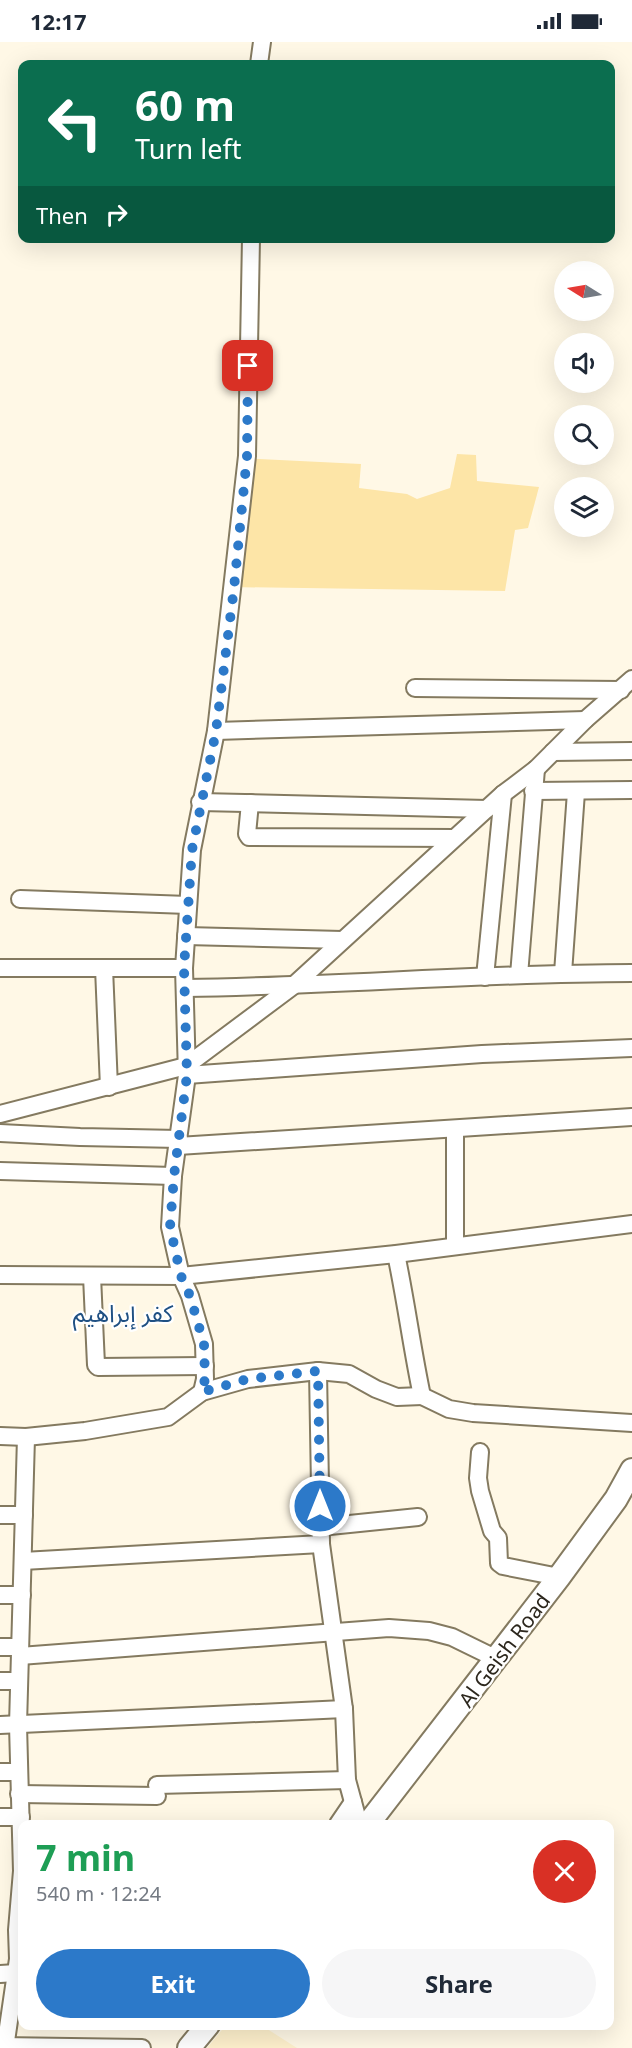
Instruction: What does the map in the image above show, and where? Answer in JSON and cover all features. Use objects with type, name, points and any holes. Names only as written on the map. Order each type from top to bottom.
[{"type":"main road","name":"Al Geish Road","points":[[371,1820],[559,1577],[616,1499],[632,1470]]},
{"type":"main road","points":[[189,2048],[204,2030]]},
{"type":"street","points":[[260,60],[262,42]]},
{"type":"street","points":[[202,1392],[205,1366],[204,1344],[181,1276],[170,1227],[186,1071],[184,968],[192,850],[216,731],[247,456],[251,243]]},
{"type":"street","points":[[415,688],[627,684]]},
{"type":"street","points":[[186,1071],[293,986],[503,794],[536,769],[585,720],[627,684]]},
{"type":"street","points":[[216,731],[585,720]]},
{"type":"street","points":[[553,752],[632,752]]},
{"type":"street","points":[[519,975],[536,769]]},
{"type":"street","points":[[533,791],[632,790]]},
{"type":"street","points":[[563,973],[576,792]]},
{"type":"street","points":[[485,977],[503,794]]},
{"type":"street","points":[[200,802],[487,809]]},
{"type":"street","points":[[250,803],[247,834],[249,837],[454,838]]},
{"type":"street","points":[[20,899],[188,905]]},
{"type":"street","points":[[186,936],[342,940]]},
{"type":"street","points":[[0,968],[184,968]]},
{"type":"street","points":[[104,968],[108,1087]]},
{"type":"street","points":[[185,988],[293,986],[563,973],[632,973]]},
{"type":"street","points":[[0,1114],[108,1087],[186,1071],[632,1048]]},
{"type":"street","points":[[0,1133],[178,1142],[455,1130],[632,1117]]},
{"type":"street","points":[[455,1130],[455,1246]]},
{"type":"street","points":[[0,1171],[174,1176]]},
{"type":"street","points":[[0,1275],[181,1276],[396,1254],[632,1224]]},
{"type":"street","points":[[396,1254],[422,1396]]},
{"type":"street","points":[[92,1276],[96,1365],[98,1367],[205,1366]]},
{"type":"street","points":[[318,1371],[321,1544],[344,1709],[347,1780],[358,1820]]},
{"type":"street","points":[[0,1437],[26,1437],[85,1431],[168,1417],[202,1392],[248,1379],[318,1371],[349,1374],[376,1389],[397,1397],[422,1396],[449,1409],[473,1413],[632,1423]]},
{"type":"street","points":[[21,1820],[18,1725],[26,1437]]},
{"type":"street","points":[[480,1452],[478,1478],[480,1491],[492,1532],[498,1538],[500,1565],[559,1577]]},
{"type":"street","points":[[0,1515],[24,1515]]},
{"type":"street","points":[[320,1527],[418,1517]]},
{"type":"street","points":[[23,1561],[321,1544]]},
{"type":"street","points":[[0,1595],[22,1595]]},
{"type":"street","points":[[0,1647],[20,1652],[389,1629],[429,1631],[452,1636],[497,1659]]},
{"type":"street","points":[[0,1681],[19,1681]]},
{"type":"street","points":[[0,1725],[344,1709]]},
{"type":"street","points":[[0,1772],[19,1772]]},
{"type":"street","points":[[19,1794],[157,1790],[347,1780]]},
{"type":"street","points":[[341,1820],[353,1802]]},
{"type":"street","points":[[0,1817],[21,1817]]},
{"type":"street","points":[[18,1918],[14,1966],[17,2000],[4,2047],[142,2048]]},
{"type":"street","points":[[0,1930],[17,1930]]},
{"type":"shaded area","points":[[457,454],[476,455],[477,481],[539,487],[528,528],[515,530],[505,591],[229,587],[241,458],[361,464],[359,488],[407,494],[417,499],[450,488]]},
{"type":"shaded area","points":[[222,2030],[269,2030],[297,2048],[207,2048]]},
{"type":"district","name":"كفر إبراهيم","points":[[123,1312]]},
{"type":"route","points":[[248,366],[247,456],[234,588],[216,731],[192,850],[184,968],[187,1075],[170,1227],[181,1276],[190,1296],[204,1344],[205,1379],[202,1392],[248,1379],[318,1371],[320,1506]]}]
